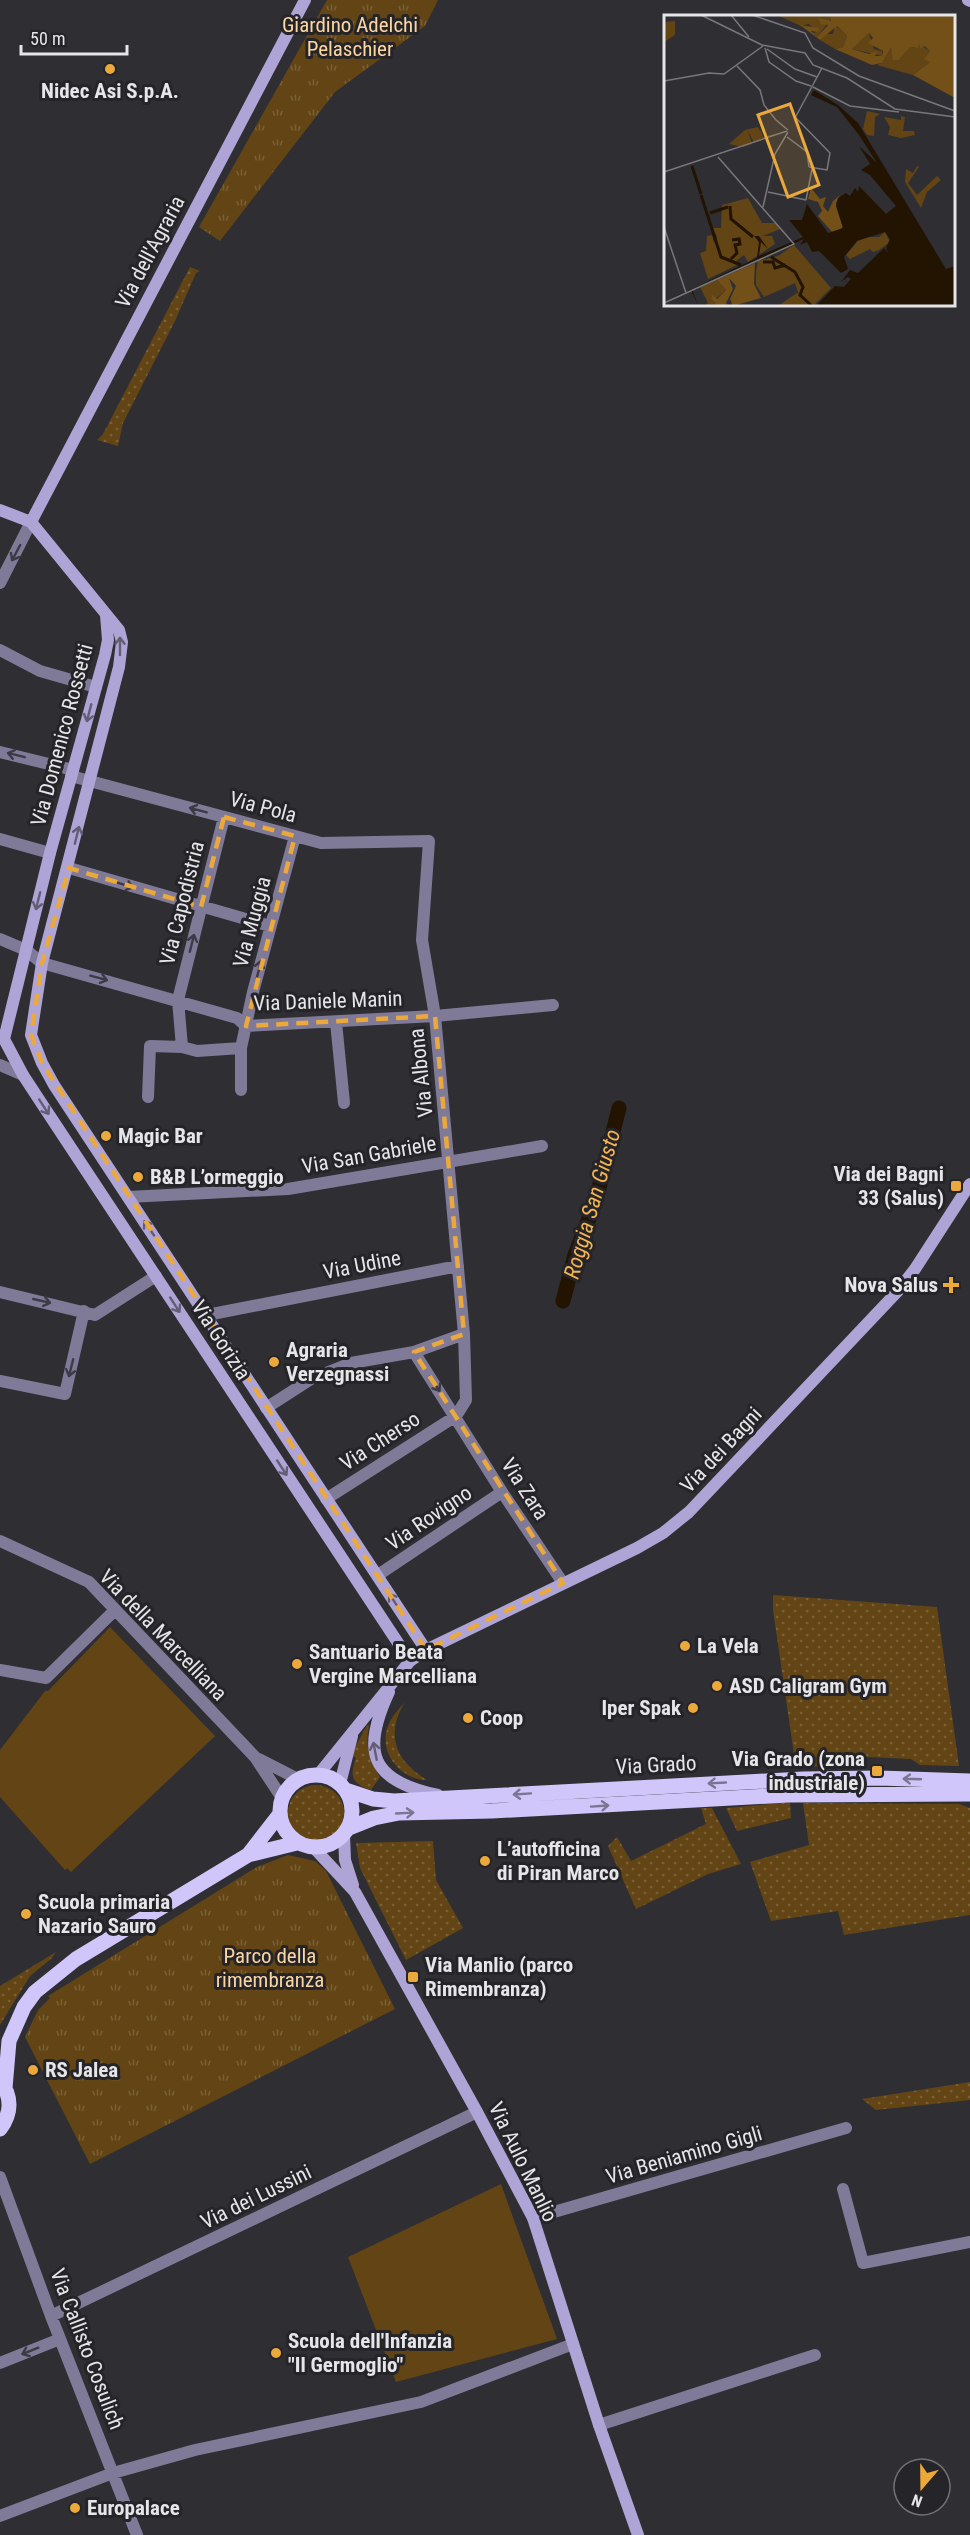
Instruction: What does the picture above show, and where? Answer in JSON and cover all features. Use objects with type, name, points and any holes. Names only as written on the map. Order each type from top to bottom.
[{"type":"main road","points":[[248,1855],[279,1815],[282,1798],[288,1787],[298,1779],[318,1775],[330,1778],[343,1787],[352,1808],[346,1831],[336,1842],[314,1848],[297,1843],[288,1836],[279,1815]]},
{"type":"main road","name":"Via Grado","points":[[343,1787],[373,1799],[394,1801],[803,1779],[879,1778],[970,1781]]},
{"type":"main road","name":"Via Grado","points":[[346,1831],[374,1818],[399,1813],[492,1811],[788,1795],[970,1794]]},
{"type":"main road","points":[[0,2129],[9,2112],[9,2100],[3,2084],[5,2045],[24,2007],[35,1992],[51,1978],[101,1944],[248,1855],[297,1843]]},
{"type":"street","name":"Via dell'Agraria","points":[[31,522],[306,0]]},
{"type":"street","points":[[0,510],[31,522],[91,593],[106,615]]},
{"type":"street","points":[[0,583],[31,522]]},
{"type":"street","name":"Via Domenico Rossetti","points":[[2,1041],[108,640],[106,615]]},
{"type":"street","name":"Via Domenico Rossetti","points":[[31,1035],[42,963],[69,868],[119,667],[122,642],[119,630],[106,615]]},
{"type":"street","points":[[0,650],[40,671],[96,687]]},
{"type":"street","name":"Via Pola","points":[[0,752],[72,773],[90,781],[321,843],[429,841]]},
{"type":"street","name":"Via Capodistria","points":[[182,1047],[178,1000],[224,817]]},
{"type":"street","name":"Via Muggia","points":[[241,1090],[241,1047],[270,926],[295,836]]},
{"type":"street","points":[[0,839],[50,853]]},
{"type":"street","name":"Via Albona","points":[[429,841],[422,940],[435,1016],[458,1266]]},
{"type":"street","points":[[69,868],[201,908],[270,926]]},
{"type":"street","points":[[0,939],[26,950],[42,963]]},
{"type":"street","name":"Via Daniele Manin","points":[[42,963],[237,1018],[246,1026],[435,1016],[553,1005]]},
{"type":"street","points":[[336,1022],[344,1103]]},
{"type":"street","name":"Via Gorizia","points":[[31,1035],[54,1085],[426,1650]]},
{"type":"street","name":"Via Gorizia","points":[[2,1041],[410,1661]]},
{"type":"street","points":[[148,1097],[150,1046],[182,1047],[196,1051],[241,1047]]},
{"type":"street","points":[[0,1065],[23,1075]]},
{"type":"street","name":"Via San Gabriele","points":[[128,1197],[288,1189],[542,1146]]},
{"type":"street","name":"Via dei Bagni","points":[[395,1680],[410,1661],[426,1650],[663,1533],[689,1512],[897,1292],[915,1269],[970,1184]]},
{"type":"street","points":[[456,1416],[466,1400],[464,1334],[458,1266]]},
{"type":"street","name":"Via Udine","points":[[207,1315],[458,1266]]},
{"type":"street","points":[[0,1292],[95,1315],[156,1276]]},
{"type":"street","points":[[0,1381],[64,1394],[84,1311]]},
{"type":"street","points":[[266,1408],[311,1379],[351,1363],[414,1352],[464,1334]]},
{"type":"street","name":"Via Zara","points":[[414,1352],[502,1492],[563,1583]]},
{"type":"street","name":"Via Cherso","points":[[326,1499],[456,1416]]},
{"type":"street","name":"Via Rovigno","points":[[378,1575],[502,1492]]},
{"type":"street","name":"Via della Marcelliana","points":[[0,1541],[89,1582],[255,1757],[282,1798]]},
{"type":"street","points":[[0,1670],[46,1678],[115,1610]]},
{"type":"street","points":[[318,1775],[395,1680]]},
{"type":"street","points":[[395,1680],[374,1732],[377,1761],[397,1782],[417,1791],[455,1798]]},
{"type":"street","points":[[343,1787],[353,1732]]},
{"type":"street","name":"Via della Marcelliana","points":[[255,1757],[298,1779]]},
{"type":"street","name":"Via Aulo Manlio","points":[[346,1831],[345,1860],[355,1892],[533,2218],[599,2425],[638,2535]]},
{"type":"street","name":"Via Aulo Manlio","points":[[314,1848],[355,1892]]},
{"type":"street","name":"Via dei Lussini","points":[[51,2316],[477,2112]]},
{"type":"street","name":"Via Beniamino Gigli","points":[[533,2218],[846,2128]]},
{"type":"street","name":"Via Callisto Cosulich","points":[[0,2177],[51,2316],[137,2535]]},
{"type":"street","points":[[843,2189],[863,2263],[970,2242]]},
{"type":"street","points":[[0,2363],[60,2339]]},
{"type":"street","points":[[0,2516],[112,2473],[195,2450],[421,2402],[573,2344]]},
{"type":"street","points":[[599,2425],[815,2355]]},
{"type":"highlighted area","points":[[224,817],[295,836],[246,1026],[435,1016],[464,1334],[414,1352],[563,1583],[426,1650],[42,1063],[31,1035],[42,963],[69,868],[201,907]]},
{"type":"green space","name":"Giardino Adelchi Pelaschier","points":[[327,0],[438,0],[425,26],[335,92],[220,241],[199,227]]},
{"type":"green space","points":[[190,267],[200,271],[196,273],[175,321],[123,423],[118,446],[97,440],[103,434]]},
{"type":"green space","points":[[773,1595],[937,1607],[959,1766],[920,1765],[911,1759],[847,1756],[834,1765],[796,1768],[773,1610]]},
{"type":"green space","points":[[110,1627],[215,1736],[71,1872],[67,1868],[65,1870],[0,1797],[0,1750],[45,1691],[48,1691]]},
{"type":"green space","points":[[405,1702],[396,1725],[396,1746],[407,1764],[427,1780],[408,1775],[400,1770],[389,1755],[386,1746],[389,1723]]},
{"type":"green space","points":[[367,1725],[369,1726],[367,1740],[369,1753],[380,1777],[371,1790],[356,1782],[353,1770],[356,1758],[351,1755]]},
{"type":"green space","points":[[310,1785],[322,1785],[332,1789],[340,1797],[344,1813],[340,1829],[332,1837],[322,1841],[310,1841],[300,1837],[292,1829],[288,1819],[288,1807],[292,1797],[300,1789]]},
{"type":"green space","points":[[790,1802],[791,1818],[737,1831],[726,1808]]},
{"type":"green space","points":[[803,1803],[959,1804],[970,1808],[970,1915],[844,1935],[838,1911],[771,1921],[750,1862],[809,1845]]},
{"type":"green space","points":[[701,1808],[712,1808],[741,1864],[708,1874],[636,1909],[608,1846],[617,1837],[631,1861],[706,1824]]},
{"type":"green space","points":[[433,1841],[436,1880],[463,1928],[406,1960],[360,1868],[356,1843]]},
{"type":"green space","name":"Parco della rimembranza","points":[[288,1855],[315,1861],[326,1871],[395,2009],[90,2164],[25,2037],[38,2010],[50,1998],[48,1996],[257,1867]]},
{"type":"green space","points":[[56,1952],[30,1976],[0,2025],[0,1986]]},
{"type":"green space","points":[[970,2082],[970,2100],[876,2110],[862,2099]]},
{"type":"green space","points":[[501,2184],[557,2339],[396,2382],[348,2257]]},
{"type":"waterway","name":"Roggia San Giusto","points":[[563,1301],[575,1255],[596,1200],[619,1108]]},
{"type":"place","name":"Nidec Asi S.p.A.","points":[[110,69]]},
{"type":"place","name":"Magic Bar","points":[[106,1136]]},
{"type":"place","name":"B&B L’ormeggio","points":[[138,1177]]},
{"type":"place","name":"Via dei Bagni 33 (Salus)","points":[[956,1186]]},
{"type":"place","name":"Nova Salus","points":[[951,1285]]},
{"type":"place","name":"Agraria Verzegnassi","points":[[274,1362]]},
{"type":"place","name":"La Vela","points":[[685,1646]]},
{"type":"place","name":"Santuario Beata Vergine Marcelliana","points":[[297,1664]]},
{"type":"place","name":"ASD Caligram Gym","points":[[717,1686]]},
{"type":"place","name":"Iper Spak","points":[[693,1708]]},
{"type":"place","name":"Coop","points":[[468,1718]]},
{"type":"place","name":"Via Grado (zona industriale)","points":[[877,1771]]},
{"type":"place","name":"L’autofficina di Piran Marco","points":[[485,1861]]},
{"type":"place","name":"Scuola primaria Nazario Sauro","points":[[26,1914]]},
{"type":"place","name":"Via Manlio (parco Rimembranza)","points":[[413,1977]]},
{"type":"place","name":"RS Jalea","points":[[33,2070]]},
{"type":"place","name":"Scuola dell'Infanzia \"Il Germoglio\"","points":[[276,2353]]},
{"type":"place","name":"Europalace","points":[[75,2508]]}]
